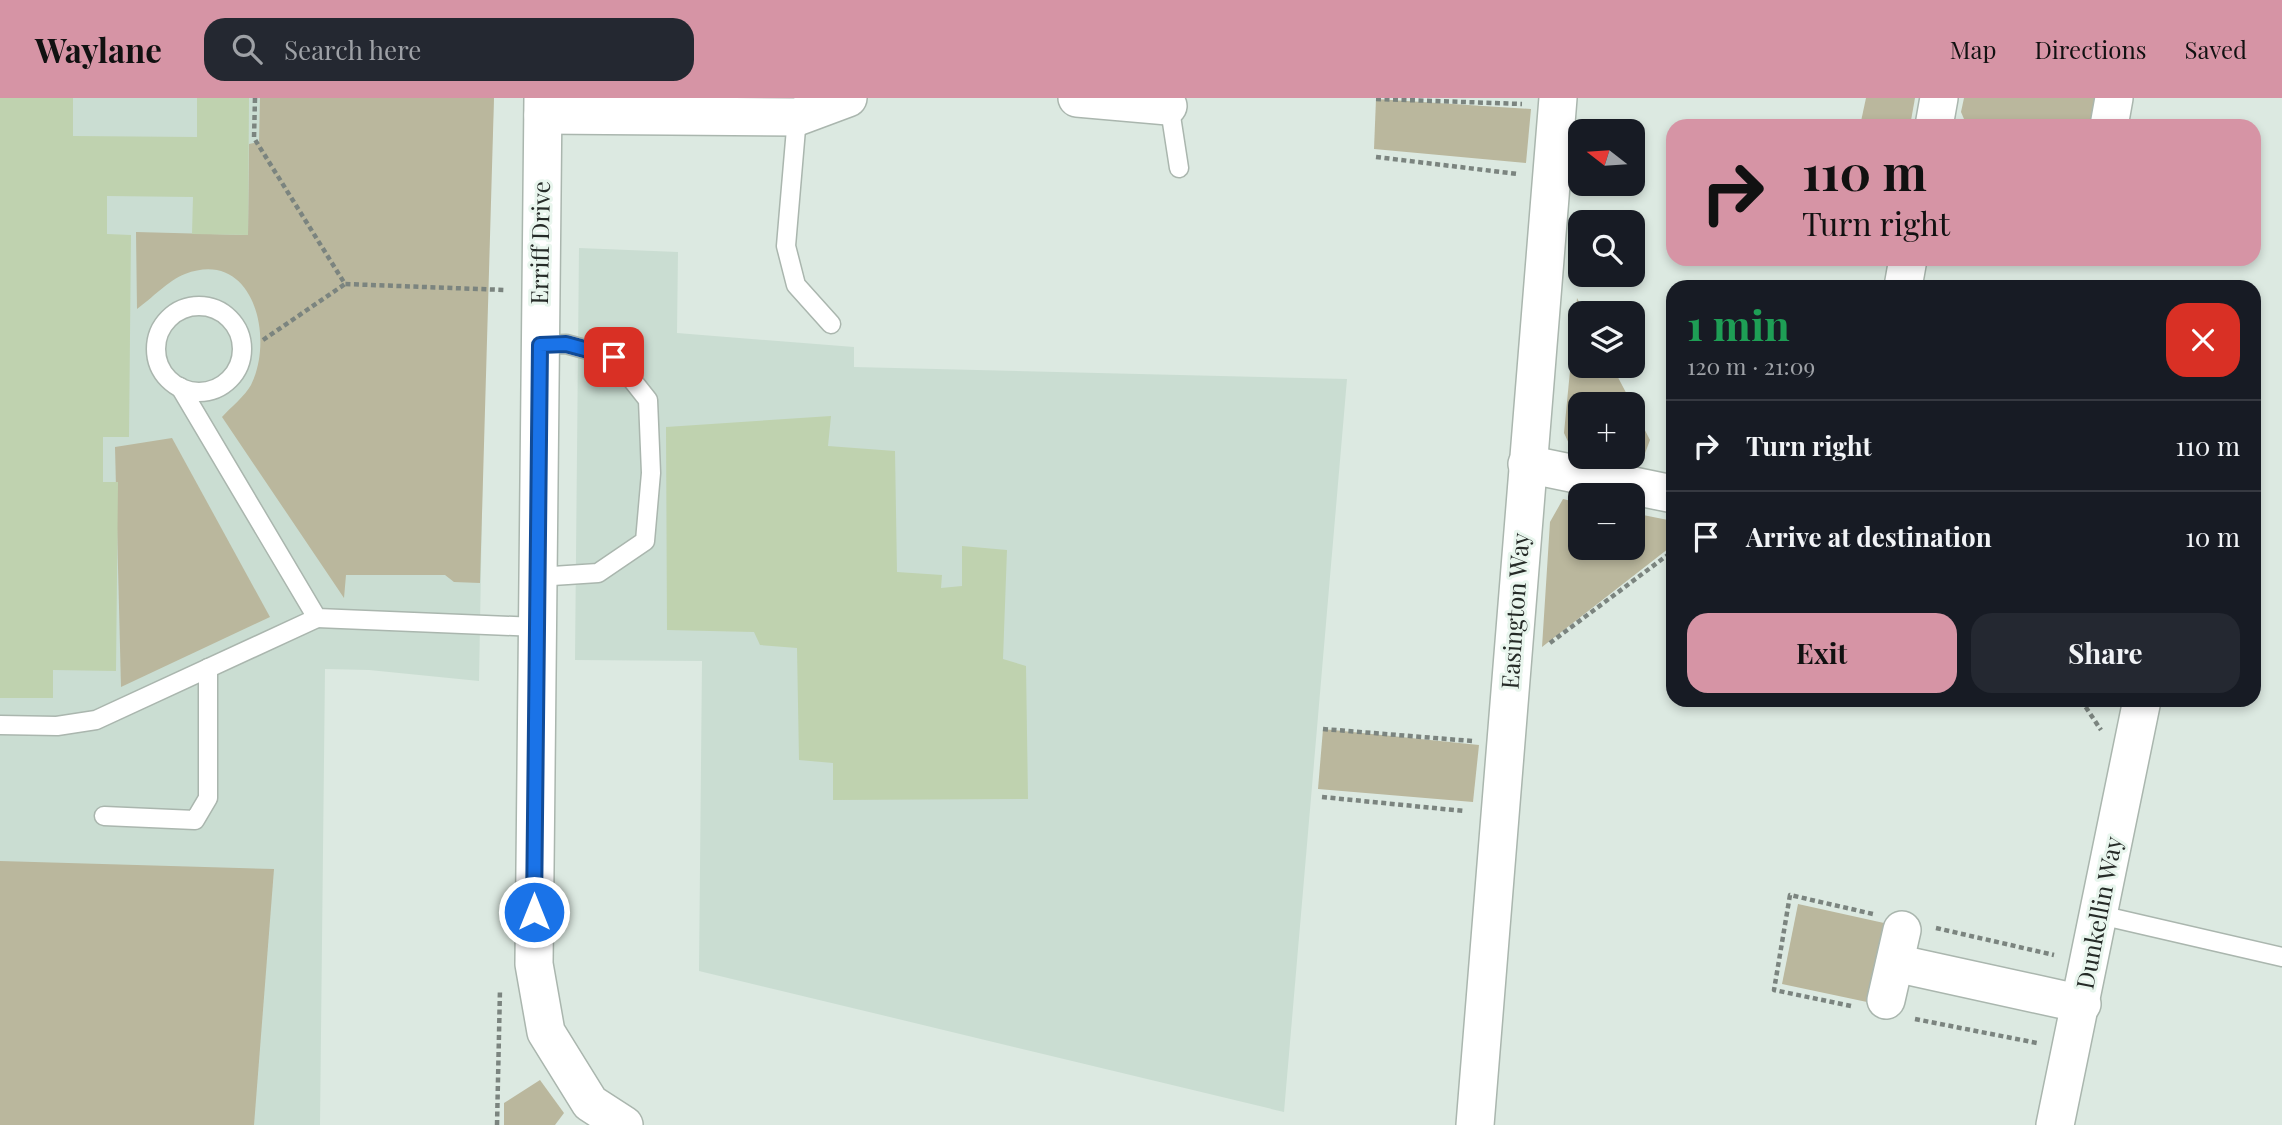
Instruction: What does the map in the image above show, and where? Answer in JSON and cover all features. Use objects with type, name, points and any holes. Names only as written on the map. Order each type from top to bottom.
[{"type":"street","points":[[543,107],[797,117],[848,98]]},
{"type":"street","points":[[1077,98],[1169,102]]},
{"type":"street","points":[[1935,119],[1939,98]]},
{"type":"street","points":[[2110,119],[2114,98]]},
{"type":"street","name":"Easington Way","points":[[1475,1125],[1527,464],[1543,101]]},
{"type":"street","name":"Erriff Drive","points":[[543,107],[534,964],[546,1032],[582,1114]]},
{"type":"street","points":[[1527,464],[1666,493]]},
{"type":"street","name":"Dunkellin Way","points":[[2055,1125],[2082,1004],[2141,707]]},
{"type":"street","points":[[1886,1000],[1898,947],[2082,1004]]},
{"type":"street","points":[[582,1114],[624,1125]]},
{"type":"lane","points":[[1169,102],[1179,168]]},
{"type":"lane","points":[[797,117],[786,246],[796,285],[831,324]]},
{"type":"lane","points":[[180,387],[204,392],[218,388],[237,369],[242,342],[237,328],[217,309],[188,307],[175,313],[158,336],[156,350],[159,365],[167,377],[180,387],[317,618]]},
{"type":"lane","points":[[537,577],[598,572],[645,541],[651,473],[648,400],[614,357],[566,344],[540,345]]},
{"type":"lane","points":[[0,725],[57,726],[96,720],[317,618],[536,627]]},
{"type":"lane","points":[[104,816],[195,820],[208,798],[208,668]]},
{"type":"lane","points":[[2100,915],[2282,957]]},
{"type":"path","points":[[254,98],[254,138],[345,284]]},
{"type":"path","points":[[1376,99],[1543,101]]},
{"type":"path","points":[[1376,157],[1522,175]]},
{"type":"path","points":[[262,340],[345,284],[505,290]]},
{"type":"path","points":[[1541,650],[1666,556]]},
{"type":"path","points":[[1323,729],[1486,742]]},
{"type":"path","points":[[1322,797],[1466,811]]},
{"type":"path","points":[[497,1125],[500,975]]},
{"type":"shaded area","points":[[0,98],[494,98],[486,289],[479,681],[369,670],[325,669],[320,1125],[0,1125]]},
{"type":"shaded area","points":[[260,98],[494,98],[480,583],[454,582],[445,575],[346,575],[344,598],[222,417],[251,385],[258,365],[259,322],[253,302],[242,285],[227,274],[208,269],[185,274],[166,285],[137,309],[136,232],[248,235],[249,144],[259,142]]},
{"type":"shaded area","points":[[1866,98],[1915,98],[1911,119],[1862,119]]},
{"type":"shaded area","points":[[1964,98],[2105,98],[2100,119],[1964,119],[1961,112]]},
{"type":"shaded area","points":[[1376,99],[1531,109],[1526,163],[1374,149]]},
{"type":"shaded area","points":[[579,248],[678,252],[677,333],[854,347],[854,367],[1347,379],[1284,1112],[699,971],[702,661],[575,660]]},
{"type":"shaded area","points":[[1569,378],[1618,378],[1626,392],[1568,392],[1568,442],[1564,433]]},
{"type":"shaded area","points":[[1645,430],[1650,440],[1645,453]]},
{"type":"shaded area","points":[[172,438],[270,617],[121,687],[115,447]]},
{"type":"shaded area","points":[[1563,499],[1568,500],[1568,560],[1645,560],[1645,515],[1666,520],[1666,550],[1542,647],[1550,522]]},
{"type":"shaded area","points":[[1323,729],[1479,745],[1473,802],[1318,789]]},
{"type":"shaded area","points":[[0,861],[274,869],[254,1125],[0,1125]]},
{"type":"shaded area","points":[[1798,904],[1884,923],[1867,1002],[1782,984]]},
{"type":"shaded area","points":[[540,1080],[564,1113],[555,1125],[504,1125],[504,1103]]},
{"type":"building","points":[[0,98],[73,98],[73,136],[197,137],[197,98],[249,98],[248,235],[192,234],[193,197],[107,196],[107,234],[131,235],[129,437],[103,437],[103,482],[118,482],[116,671],[53,670],[53,698],[0,698]]},
{"type":"building","points":[[831,416],[828,446],[895,451],[897,572],[942,575],[941,588],[962,586],[962,546],[1007,550],[1003,659],[1026,666],[1028,799],[833,800],[833,763],[799,760],[797,648],[760,645],[754,632],[667,630],[666,427]]},
{"type":"route","points":[[534,912],[540,345],[566,344],[614,357]]}]
